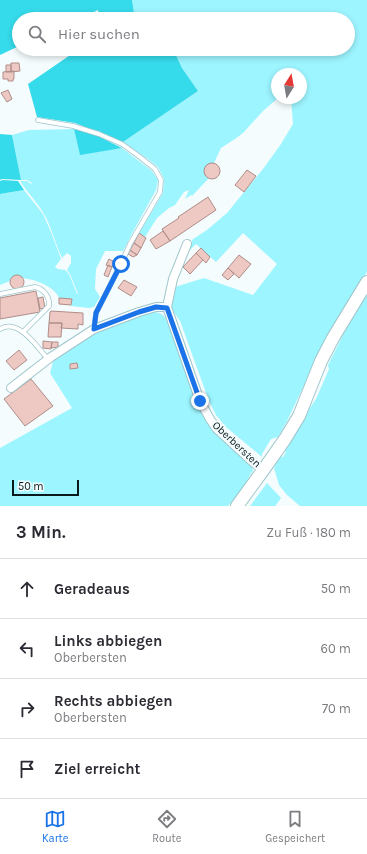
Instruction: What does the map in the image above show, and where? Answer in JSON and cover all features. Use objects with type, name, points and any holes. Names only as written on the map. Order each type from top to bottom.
[{"type":"street","points":[[11,388],[48,359],[94,329],[156,307],[167,308],[173,279],[187,244]]},
{"type":"street","points":[[237,506],[285,439],[299,416],[321,361],[333,338],[367,282]]},
{"type":"street","name":"Oberbersten","points":[[167,308],[200,401],[210,419],[216,428],[255,464],[264,469]]},
{"type":"lane","points":[[38,120],[73,126],[99,134],[122,144],[156,169],[161,180],[160,192],[130,244],[96,313],[94,329]]},
{"type":"lane","points":[[0,294],[35,287],[44,291],[50,303],[49,306],[23,332]]},
{"type":"lane","points":[[0,328],[6,327],[20,329],[48,359]]},
{"type":"shaded area","points":[[0,0],[132,0],[134,12],[98,12],[98,10],[94,12],[12,12],[12,49],[0,55]]},
{"type":"shaded area","points":[[132,0],[367,0],[367,272],[327,337],[278,437],[271,439],[262,454],[262,457],[226,427],[216,415],[209,401],[180,321],[171,308],[175,287],[204,278],[253,295],[277,264],[243,233],[216,262],[196,244],[186,254],[193,239],[207,230],[227,213],[263,169],[281,144],[293,124],[291,104],[307,104],[307,68],[271,68],[271,104],[243,133],[221,148],[214,163],[205,167],[205,173],[209,178],[192,196],[191,195],[185,199],[189,190],[184,192],[175,205],[157,218],[145,237],[139,233],[163,193],[164,179],[158,167],[123,142],[198,91],[182,68],[176,56],[355,56],[355,12],[134,12]]},
{"type":"shaded area","points":[[69,56],[176,56],[182,68],[198,91],[123,142],[75,123],[37,117],[28,84]]},
{"type":"shaded area","points":[[74,129],[80,154],[122,148],[152,171],[158,180],[156,190],[123,251],[105,251],[96,269],[95,289],[100,297],[94,307],[89,308],[71,306],[72,299],[59,298],[48,286],[19,276],[16,276],[10,281],[0,285],[0,194],[24,190],[43,214],[51,232],[61,259],[55,267],[65,270],[69,274],[78,294],[70,274],[67,270],[71,263],[71,256],[67,253],[62,258],[44,214],[20,181],[32,183],[27,180],[21,180],[12,135],[29,130]]},
{"type":"shaded area","points":[[74,129],[98,136],[122,148],[80,155]]},
{"type":"shaded area","points":[[0,134],[12,135],[21,180],[0,180]]},
{"type":"shaded area","points":[[0,181],[18,181],[24,190],[0,194]]},
{"type":"shaded area","points":[[367,292],[367,506],[300,506],[287,495],[279,485],[274,468],[280,456],[283,457],[286,452],[284,450],[316,399],[329,369],[328,365]]},
{"type":"shaded area","points":[[152,312],[157,312],[163,315],[166,319],[198,406],[207,422],[218,435],[252,467],[253,471],[241,491],[228,506],[0,506],[0,448],[72,408],[50,373],[54,358],[94,334],[113,325]]},
{"type":"shaded area","points":[[267,483],[281,498],[276,506],[250,506]]},
{"type":"building","points":[[11,63],[19,63],[20,71],[11,72]]},
{"type":"building","points":[[6,65],[11,65],[11,72],[6,72]]},
{"type":"building","points":[[14,71],[13,81],[3,79],[3,72]]},
{"type":"building","points":[[8,90],[12,99],[7,102],[1,93]]},
{"type":"building","points":[[212,163],[219,168],[220,171],[215,178],[212,179],[205,174],[204,171],[209,164]]},
{"type":"building","points":[[247,170],[256,176],[244,192],[235,185]]},
{"type":"building","points":[[208,197],[216,210],[170,241],[162,229]]},
{"type":"building","points":[[163,231],[170,241],[156,249],[150,240]]},
{"type":"building","points":[[139,233],[146,238],[141,248],[134,243]]},
{"type":"building","points":[[134,243],[141,248],[137,255],[130,250]]},
{"type":"building","points":[[201,248],[210,257],[206,263],[196,253]]},
{"type":"building","points":[[130,250],[137,255],[133,257],[128,254]]},
{"type":"building","points":[[196,253],[203,260],[190,274],[183,267]]},
{"type":"building","points":[[239,255],[251,264],[239,278],[228,268]]},
{"type":"building","points":[[109,259],[115,262],[112,267],[106,265]]},
{"type":"building","points":[[108,265],[112,267],[108,277],[104,275]]},
{"type":"building","points":[[228,268],[234,274],[228,280],[222,275]]},
{"type":"building","points":[[14,275],[20,275],[24,279],[24,285],[20,289],[14,289],[10,285],[10,279]]},
{"type":"building","points":[[124,280],[137,287],[131,296],[118,288]]},
{"type":"building","points":[[36,291],[40,312],[0,319],[0,298]]},
{"type":"building","points":[[43,297],[45,308],[40,309],[38,298]]},
{"type":"building","points":[[59,298],[72,299],[71,305],[59,304]]},
{"type":"building","points":[[51,311],[83,313],[83,325],[78,324],[78,329],[61,328],[62,323],[49,323]]},
{"type":"building","points":[[49,323],[62,323],[61,337],[48,337]]},
{"type":"building","points":[[43,341],[52,342],[51,349],[43,348]]},
{"type":"building","points":[[52,342],[58,342],[58,347],[51,348]]},
{"type":"building","points":[[19,350],[27,360],[14,370],[6,361]]},
{"type":"building","points":[[77,363],[78,368],[70,369],[70,364]]},
{"type":"building","points":[[31,379],[53,406],[25,426],[4,399]]},
{"type":"route","points":[[121,264],[96,313],[94,329],[156,307],[167,308],[200,401]]}]
